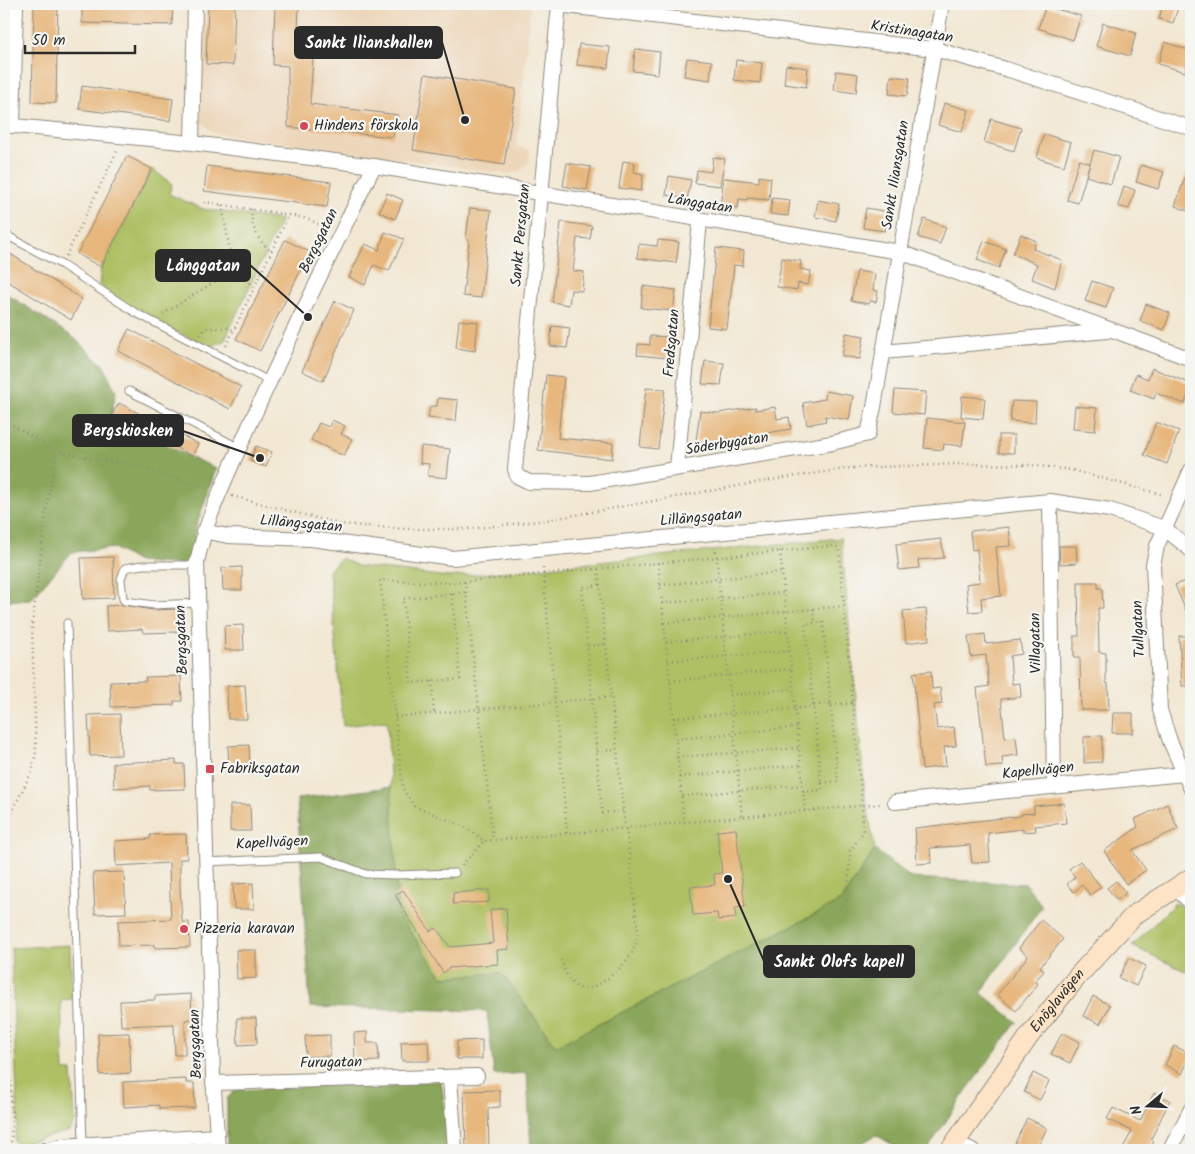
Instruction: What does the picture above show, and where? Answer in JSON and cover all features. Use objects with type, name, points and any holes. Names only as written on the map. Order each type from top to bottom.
[{"type":"street","points":[[8,126],[16,4]]},
{"type":"street","points":[[192,143],[195,4]]},
{"type":"street","name":"Kristinagatan","points":[[558,4],[934,49],[1009,70],[1191,128]]},
{"type":"street","name":"Sankt Persgatan","points":[[515,469],[558,4]]},
{"type":"street","name":"Sankt Iliansgatan","points":[[883,352],[942,4]]},
{"type":"street","name":"Långgatan","points":[[8,126],[192,143],[374,166],[700,221],[900,252],[1191,359]]},
{"type":"street","name":"Bergsgatan","points":[[217,1143],[213,1083],[197,565],[204,531],[269,382],[374,166]]},
{"type":"street","name":"Fredsgatan","points":[[677,468],[700,221]]},
{"type":"street","name":"Långgatan","points":[[883,352],[1111,330]]},
{"type":"street","name":"Söderbygatan","points":[[515,469],[517,476],[528,482],[590,483],[832,443],[868,434],[883,352]]},
{"type":"street","name":"Tullgatan","points":[[1191,470],[1164,528],[1157,546],[1153,565],[1160,710],[1170,742],[1191,789]]},
{"type":"street","name":"Lillängsgatan","points":[[204,531],[228,536],[311,539],[452,558],[1050,501],[1110,510],[1164,528],[1191,550]]},
{"type":"street","name":"Villagatan","points":[[1050,501],[1054,785]]},
{"type":"street","name":"Kapellvägen","points":[[895,802],[1054,785],[1184,774]]},
{"type":"street","points":[[1183,883],[1191,903]]},
{"type":"street","name":"Enöglavägen","points":[[952,1146],[1030,1034],[1077,977],[1134,915],[1183,883]]},
{"type":"street","name":"Furugatan","points":[[213,1083],[477,1076]]},
{"type":"street","points":[[450,1077],[455,1150]]},
{"type":"street","points":[[1170,1150],[1191,1109]]},
{"type":"street","points":[[45,1150],[83,1145],[217,1143]]},
{"type":"street","points":[[952,1146],[972,1150]]},
{"type":"lane","points":[[4,234],[62,265],[136,313],[269,382]]},
{"type":"lane","points":[[129,391],[240,448]]},
{"type":"lane","points":[[197,565],[142,565],[125,568],[121,579],[123,599],[125,601],[154,605],[197,603]]},
{"type":"lane","points":[[67,623],[83,1145]]},
{"type":"lane","name":"Kapellvägen","points":[[206,862],[320,857],[366,874],[396,876],[455,873]]},
{"type":"path","points":[[62,265],[125,136]]},
{"type":"path","points":[[204,202],[308,219],[340,235]]},
{"type":"path","points":[[222,204],[231,257],[235,267],[254,287]]},
{"type":"path","points":[[251,209],[251,222],[256,234],[271,251]]},
{"type":"path","points":[[221,356],[290,215]]},
{"type":"path","points":[[153,321],[214,282],[231,257]]},
{"type":"path","points":[[193,343],[206,328],[229,328],[234,331]]},
{"type":"path","points":[[4,837],[5,826],[32,771],[36,752],[32,626],[45,518],[57,451]]},
{"type":"path","points":[[840,909],[848,896],[850,851],[863,832],[862,805],[838,547],[465,582],[380,580],[403,789],[410,802],[467,828],[484,840],[493,840],[805,811],[862,805],[895,802]]},
{"type":"path","points":[[716,551],[742,816]]},
{"type":"path","points":[[780,551],[805,811]]},
{"type":"path","points":[[658,563],[684,822]]},
{"type":"path","points":[[543,568],[567,833]]},
{"type":"path","points":[[561,960],[567,978],[574,986],[584,988],[603,982],[632,954],[638,932],[623,811],[598,569]]},
{"type":"path","points":[[660,585],[782,572]]},
{"type":"path","points":[[465,582],[493,840]]},
{"type":"path","points":[[600,585],[582,587],[602,813],[623,811]]},
{"type":"path","points":[[452,594],[460,679],[411,683],[403,598],[466,592]]},
{"type":"path","points":[[662,603],[784,593]]},
{"type":"path","points":[[664,623],[844,606]]},
{"type":"path","points":[[813,608],[815,623]]},
{"type":"path","points":[[803,792],[822,790],[821,783],[814,706],[805,624],[823,622],[838,781],[821,783]]},
{"type":"path","points":[[666,642],[788,631]]},
{"type":"path","points":[[588,646],[606,644]]},
{"type":"path","points":[[668,661],[790,651]]},
{"type":"path","points":[[670,681],[792,669]]},
{"type":"path","points":[[432,681],[434,714]]},
{"type":"path","points":[[730,695],[793,689]]},
{"type":"path","points":[[395,717],[611,696]]},
{"type":"path","points":[[674,718],[853,703]]},
{"type":"path","points":[[676,739],[797,728]]},
{"type":"path","points":[[677,757],[799,748]]},
{"type":"path","points":[[597,751],[617,750]]},
{"type":"path","points":[[679,777],[800,765]]},
{"type":"path","points":[[681,796],[802,785]]},
{"type":"path","points":[[455,873],[484,840]]},
{"type":"path","points":[[4,906],[12,1120],[11,1143],[4,1150]]},
{"type":"shaded area","points":[[205,4],[531,4],[517,147],[530,149],[529,162],[520,171],[508,174],[214,133],[200,121]]},
{"type":"green space","points":[[152,169],[172,184],[169,194],[203,209],[281,220],[224,341],[210,347],[136,313],[99,285],[101,267]]},
{"type":"green space","points":[[4,292],[73,337],[104,366],[116,392],[111,416],[192,458],[216,468],[195,530],[193,565],[138,562],[114,548],[72,552],[31,599],[4,601]]},
{"type":"green space","points":[[841,538],[865,794],[875,850],[841,901],[556,1046],[501,973],[442,977],[398,914],[387,721],[343,726],[329,570],[341,558],[358,566],[449,577]]},
{"type":"green space","points":[[391,787],[398,914],[442,977],[501,973],[556,1046],[841,901],[875,850],[911,878],[1026,884],[1042,906],[981,993],[1017,1022],[966,1091],[927,1150],[902,1150],[876,1135],[850,1150],[531,1150],[527,1073],[494,1075],[487,1011],[310,1007],[297,799]]},
{"type":"green space","points":[[1175,903],[1191,911],[1191,974],[1132,946]]},
{"type":"green space","points":[[70,945],[72,999],[61,1000],[64,1071],[72,1071],[75,1121],[70,1131],[21,1144],[14,1142],[18,1121],[11,948]]},
{"type":"green space","points":[[441,1081],[451,1150],[227,1150],[227,1099],[235,1090]]},
{"type":"building","points":[[34,4],[58,4],[56,103],[32,102]]},
{"type":"building","points":[[82,4],[173,4],[172,25],[82,23]]},
{"type":"building","points":[[208,4],[235,4],[233,65],[206,64]]},
{"type":"building","points":[[275,4],[299,4],[297,56],[313,57],[310,104],[398,115],[393,137],[288,127],[288,66],[273,65]]},
{"type":"building","points":[[1163,4],[1178,8],[1173,23],[1159,19]]},
{"type":"building","points":[[1046,6],[1081,16],[1073,40],[1038,28]]},
{"type":"building","points":[[1103,23],[1136,33],[1130,56],[1096,46]]},
{"type":"building","points":[[1165,42],[1191,51],[1185,72],[1158,64]]},
{"type":"building","points":[[579,44],[610,47],[608,68],[577,65]]},
{"type":"building","points":[[635,49],[660,52],[658,74],[633,71]]},
{"type":"building","points":[[687,58],[712,61],[710,80],[684,76]]},
{"type":"building","points":[[736,60],[762,63],[760,83],[734,80]]},
{"type":"building","points":[[786,65],[808,68],[806,87],[784,84]]},
{"type":"building","points":[[836,71],[858,74],[856,93],[834,90]]},
{"type":"building","points":[[425,74],[516,89],[504,165],[413,150]]},
{"type":"building","points":[[891,76],[910,78],[907,96],[889,94]]},
{"type":"building","points":[[82,86],[173,99],[170,121],[79,109]]},
{"type":"building","points":[[944,103],[969,110],[962,132],[938,125]]},
{"type":"building","points":[[991,119],[1021,128],[1014,151],[984,142]]},
{"type":"building","points":[[1044,134],[1071,142],[1064,166],[1037,158]]},
{"type":"building","points":[[1094,150],[1119,157],[1111,184],[1086,176]]},
{"type":"building","points":[[127,156],[152,169],[101,267],[77,254]]},
{"type":"building","points":[[713,157],[725,159],[720,186],[695,183],[697,170],[711,172]]},
{"type":"building","points":[[1079,160],[1090,163],[1078,203],[1067,200]]},
{"type":"building","points":[[623,161],[635,163],[634,172],[643,174],[641,191],[619,188]]},
{"type":"building","points":[[567,163],[591,167],[587,190],[563,186]]},
{"type":"building","points":[[1141,165],[1164,172],[1158,189],[1136,182]]},
{"type":"building","points":[[207,166],[331,182],[327,207],[204,191]]},
{"type":"building","points":[[1189,166],[1191,166],[1191,212],[1175,206]]},
{"type":"building","points":[[669,176],[691,180],[687,199],[666,195]]},
{"type":"building","points":[[759,176],[771,178],[769,200],[747,198],[747,200],[739,199],[738,208],[720,206],[724,178],[759,182]]},
{"type":"building","points":[[1124,186],[1135,190],[1129,209],[1118,206]]},
{"type":"building","points":[[387,193],[403,200],[395,219],[379,212]]},
{"type":"building","points":[[772,198],[790,200],[788,216],[770,214]]},
{"type":"building","points":[[818,200],[839,204],[836,221],[815,217]]},
{"type":"building","points":[[470,208],[491,210],[481,298],[463,296],[469,240],[466,239]]},
{"type":"building","points":[[866,208],[889,212],[885,231],[863,228]]},
{"type":"building","points":[[924,219],[946,227],[940,244],[918,237]]},
{"type":"building","points":[[561,222],[592,226],[590,239],[577,238],[573,271],[584,272],[582,291],[571,290],[569,305],[552,302]]},
{"type":"building","points":[[385,232],[404,239],[389,271],[374,265],[365,285],[349,277],[365,244],[379,250]]},
{"type":"building","points":[[1021,234],[1036,241],[1033,249],[1062,260],[1055,288],[1032,279],[1037,264],[1013,254]]},
{"type":"building","points":[[285,240],[310,252],[260,351],[236,339]]},
{"type":"building","points":[[658,240],[679,242],[676,263],[637,258],[639,244],[657,246]]},
{"type":"building","points":[[984,241],[1006,249],[999,268],[977,260]]},
{"type":"building","points":[[716,248],[744,251],[743,266],[734,265],[727,329],[708,327]]},
{"type":"building","points":[[4,250],[82,299],[71,320],[4,279]]},
{"type":"building","points":[[782,258],[801,261],[800,269],[811,271],[808,285],[798,283],[797,290],[777,287]]},
{"type":"building","points":[[857,271],[875,274],[873,290],[878,291],[876,302],[870,301],[869,304],[851,301]]},
{"type":"building","points":[[1092,281],[1113,288],[1106,308],[1085,301]]},
{"type":"building","points":[[643,286],[676,290],[673,311],[641,308]]},
{"type":"building","points":[[335,301],[354,310],[323,381],[302,371]]},
{"type":"building","points":[[1146,304],[1170,313],[1164,330],[1140,321]]},
{"type":"building","points":[[459,320],[478,322],[475,351],[456,348]]},
{"type":"building","points":[[552,326],[570,328],[567,348],[550,346]]},
{"type":"building","points":[[129,329],[241,387],[230,409],[118,351]]},
{"type":"building","points":[[846,333],[864,336],[860,359],[842,356]]},
{"type":"building","points":[[650,336],[670,337],[668,358],[637,355],[638,344],[650,345]]},
{"type":"building","points":[[705,361],[724,363],[721,385],[702,384]]},
{"type":"building","points":[[1152,368],[1191,384],[1185,404],[1156,393],[1154,399],[1130,390],[1136,374],[1148,379]]},
{"type":"building","points":[[546,375],[564,377],[558,438],[613,443],[612,459],[538,450]]},
{"type":"building","points":[[646,388],[665,389],[658,449],[640,447]]},
{"type":"building","points":[[895,390],[926,392],[924,415],[893,412]]},
{"type":"building","points":[[826,391],[853,396],[849,420],[825,416],[826,421],[807,425],[803,403],[825,399]]},
{"type":"building","points":[[962,396],[985,398],[983,419],[961,417]]},
{"type":"building","points":[[438,398],[458,400],[456,421],[428,418],[430,406],[437,406]]},
{"type":"building","points":[[1012,401],[1036,402],[1035,423],[1010,421]]},
{"type":"building","points":[[119,403],[198,444],[192,456],[112,415]]},
{"type":"building","points":[[1075,406],[1097,408],[1095,431],[1073,429]]},
{"type":"building","points":[[756,407],[755,410],[775,407],[777,419],[789,417],[791,429],[717,441],[717,443],[696,441],[700,411],[718,413]]},
{"type":"building","points":[[927,418],[965,422],[962,446],[944,444],[943,450],[924,448]]},
{"type":"building","points":[[332,420],[345,426],[341,434],[352,439],[344,456],[311,440],[319,423],[329,427]]},
{"type":"building","points":[[1156,422],[1179,431],[1167,464],[1144,455]]},
{"type":"building","points":[[999,435],[1014,435],[1014,453],[999,453]]},
{"type":"building","points":[[256,446],[272,452],[266,467],[250,461]]},
{"type":"building","points":[[421,446],[450,449],[447,478],[428,476],[429,464],[420,463]]},
{"type":"building","points":[[1009,527],[1011,546],[996,547],[1001,596],[981,598],[982,611],[969,612],[966,584],[980,582],[977,549],[972,550],[970,531]]},
{"type":"building","points":[[941,539],[944,558],[918,560],[919,568],[899,570],[896,544]]},
{"type":"building","points":[[1059,546],[1076,546],[1077,563],[1060,564]]},
{"type":"building","points":[[113,557],[114,598],[83,599],[81,558]]},
{"type":"building","points":[[242,567],[242,590],[223,590],[222,568]]},
{"type":"building","points":[[1191,579],[1191,623],[1175,585]]},
{"type":"building","points":[[1078,582],[1098,582],[1098,588],[1102,588],[1103,608],[1098,608],[1099,652],[1106,653],[1106,683],[1108,683],[1109,710],[1081,710],[1080,658],[1074,658],[1074,636],[1079,636]]},
{"type":"building","points":[[122,605],[153,610],[177,609],[178,632],[143,633],[142,629],[107,631],[106,606]]},
{"type":"building","points":[[926,609],[929,640],[906,643],[903,611]]},
{"type":"building","points":[[243,625],[244,650],[225,650],[224,626]]},
{"type":"building","points":[[985,634],[986,644],[1020,640],[1022,654],[1010,656],[1012,684],[1020,683],[1021,697],[1001,699],[1005,738],[1016,737],[1018,755],[1002,757],[1003,766],[986,767],[977,688],[989,686],[986,655],[971,657],[968,636]]},
{"type":"building","points":[[1179,636],[1191,636],[1191,686],[1182,686]]},
{"type":"building","points":[[931,671],[932,689],[940,688],[942,704],[934,705],[937,729],[954,727],[956,746],[944,747],[946,766],[922,769],[913,673]]},
{"type":"building","points":[[181,676],[182,701],[174,701],[174,705],[111,707],[110,682],[146,681],[145,677]]},
{"type":"building","points":[[245,685],[247,719],[228,719],[227,686]]},
{"type":"building","points":[[1113,713],[1133,713],[1133,733],[1112,733]]},
{"type":"building","points":[[120,714],[121,755],[90,756],[88,715]]},
{"type":"building","points":[[1102,736],[1102,762],[1084,763],[1084,737]]},
{"type":"building","points":[[249,745],[250,769],[229,770],[228,746]]},
{"type":"building","points":[[176,760],[176,764],[184,764],[185,789],[150,790],[150,786],[114,788],[113,763]]},
{"type":"building","points":[[1064,803],[1066,823],[1035,826],[1036,831],[1023,832],[1023,829],[988,833],[990,862],[972,863],[970,845],[930,848],[931,863],[917,864],[915,828],[1021,816],[1021,814],[1034,813],[1034,806]]},
{"type":"building","points":[[1167,804],[1178,829],[1132,850],[1146,870],[1126,884],[1104,851],[1138,827],[1135,819]]},
{"type":"building","points":[[230,805],[250,805],[251,831],[230,831]]},
{"type":"building","points":[[736,829],[745,907],[735,908],[736,918],[718,920],[717,913],[693,915],[690,887],[715,885],[714,874],[722,873],[717,831]]},
{"type":"building","points":[[186,834],[187,859],[180,859],[180,888],[182,922],[189,922],[190,947],[119,946],[118,921],[171,919],[169,863],[116,866],[115,841],[150,839],[150,835]]},
{"type":"building","points":[[1080,861],[1101,887],[1090,895],[1082,885],[1074,892],[1067,884],[1075,877],[1069,869]]},
{"type":"building","points":[[124,872],[126,913],[95,914],[93,873]]},
{"type":"building","points":[[1116,881],[1126,893],[1117,900],[1107,888]]},
{"type":"building","points":[[253,883],[254,909],[234,909],[233,884]]},
{"type":"building","points":[[403,890],[430,931],[436,928],[450,947],[493,943],[490,910],[506,908],[509,949],[497,950],[498,964],[449,968],[443,973],[395,895]]},
{"type":"building","points":[[489,890],[489,902],[453,904],[453,893]]},
{"type":"building","points":[[1041,920],[1063,939],[1040,967],[1044,971],[1035,981],[1038,984],[1016,1011],[997,995],[1028,956],[1019,948]]},
{"type":"building","points":[[236,950],[256,950],[256,978],[237,979]]},
{"type":"building","points":[[1129,958],[1146,966],[1136,986],[1119,978]]},
{"type":"building","points":[[191,994],[192,1019],[185,1020],[185,1055],[175,1055],[174,1024],[121,1026],[120,1001],[155,1000],[155,996]]},
{"type":"building","points":[[1093,996],[1110,1005],[1100,1024],[1083,1016]]},
{"type":"building","points":[[237,1018],[256,1018],[257,1044],[238,1045]]},
{"type":"building","points":[[367,1032],[367,1043],[378,1043],[379,1061],[355,1062],[354,1033]]},
{"type":"building","points":[[129,1033],[131,1073],[100,1075],[98,1034]]},
{"type":"building","points":[[1062,1033],[1080,1042],[1070,1063],[1051,1054]]},
{"type":"building","points":[[330,1035],[330,1056],[306,1057],[305,1036]]},
{"type":"building","points":[[482,1040],[482,1059],[457,1059],[457,1041]]},
{"type":"building","points":[[428,1041],[429,1061],[402,1061],[401,1042]]},
{"type":"building","points":[[1174,1046],[1191,1054],[1182,1074],[1165,1065]]},
{"type":"building","points":[[1033,1073],[1049,1081],[1040,1100],[1024,1092]]},
{"type":"building","points":[[186,1079],[186,1083],[194,1083],[195,1108],[159,1109],[159,1105],[124,1107],[123,1082]]},
{"type":"building","points":[[500,1090],[500,1107],[488,1108],[489,1150],[466,1150],[464,1091]]},
{"type":"building","points":[[1154,1093],[1170,1100],[1151,1139],[1154,1141],[1150,1150],[1122,1150],[1132,1131],[1107,1119],[1113,1108],[1140,1121]]},
{"type":"building","points":[[1027,1118],[1047,1128],[1036,1150],[1024,1150],[1014,1145]]},
{"type":"place","name":"Sankt Ilianshallen","points":[[465,120]]},
{"type":"place","name":"Hindens förskola","points":[[304,126]]},
{"type":"place","name":"Långgatan","points":[[308,317]]},
{"type":"place","name":"Bergskiosken","points":[[260,458]]},
{"type":"place","name":"Fabriksgatan","points":[[210,769]]},
{"type":"place","name":"Sankt Olofs kapell","points":[[728,879]]},
{"type":"place","name":"Pizzeria karavan","points":[[184,929]]}]
